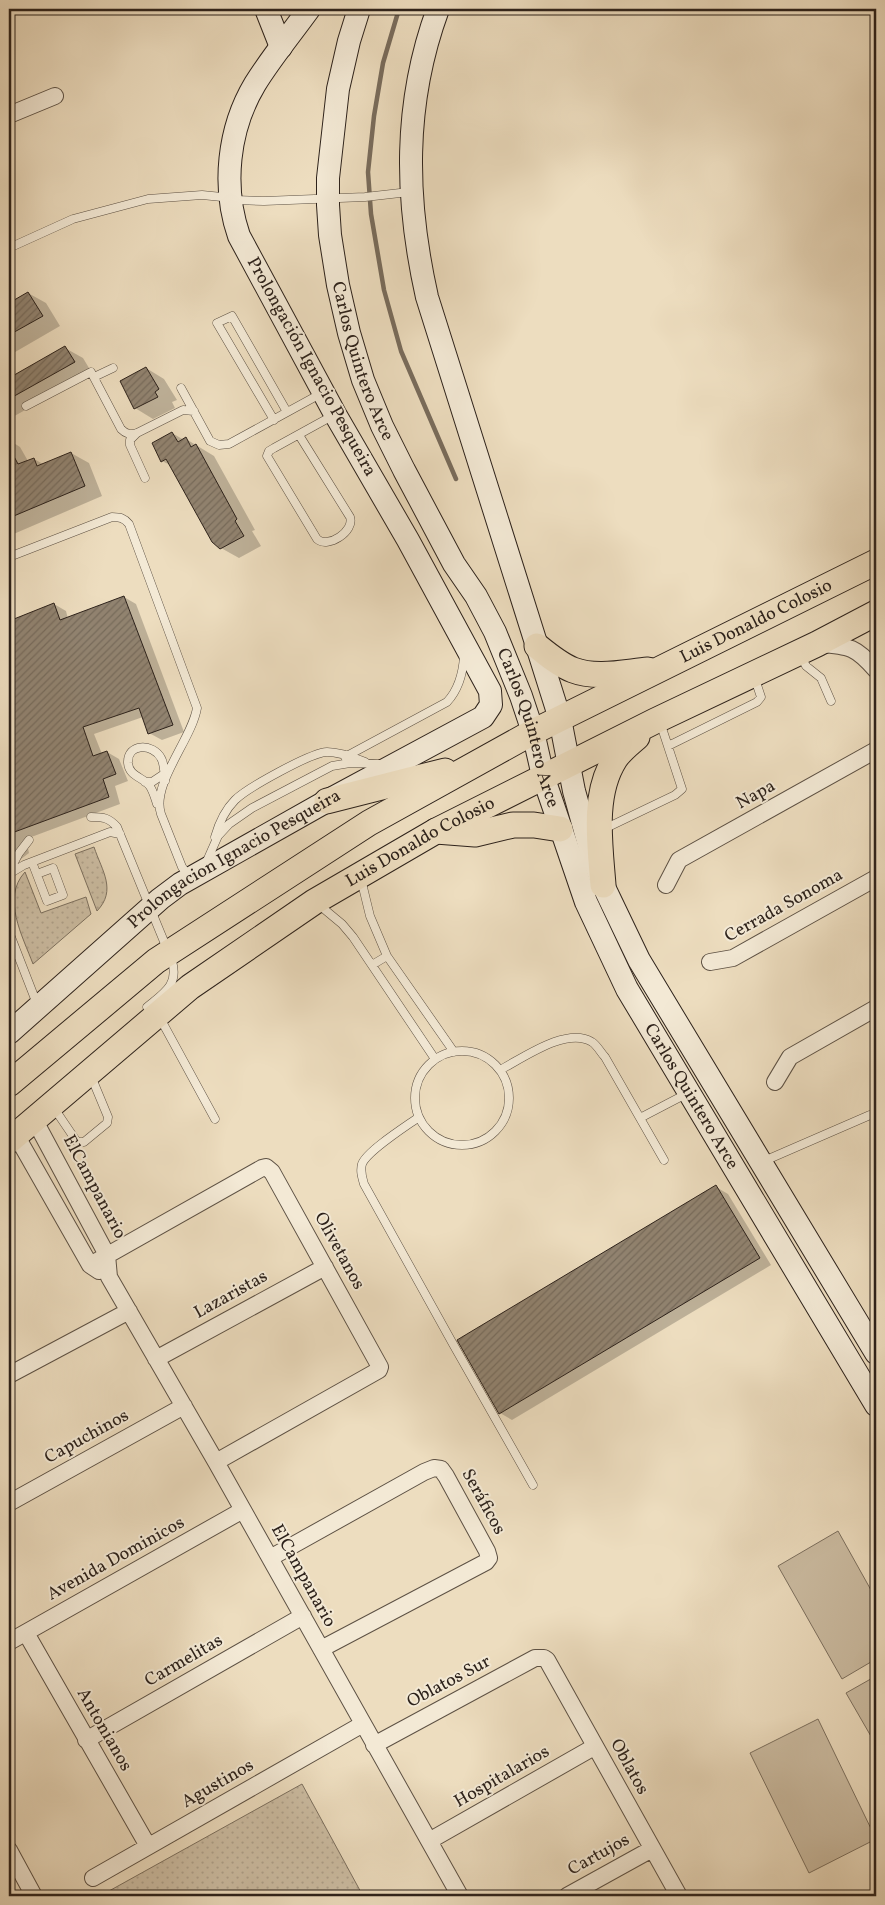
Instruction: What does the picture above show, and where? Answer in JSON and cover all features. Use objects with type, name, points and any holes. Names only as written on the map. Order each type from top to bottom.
[{"type":"main road","points":[[266,9],[281,47]]},
{"type":"main road","name":"Prolongación Ignacio Pesqueira","points":[[309,9],[254,85],[241,113],[232,143],[229,174],[230,200],[234,222],[239,236],[323,392],[408,540],[491,696],[490,709],[483,717]]},
{"type":"main road","name":"Carlos Quintero Arce","points":[[358,9],[338,89],[328,178],[328,197],[330,235],[338,285],[349,334],[363,380],[382,426],[454,564],[476,596],[495,632],[533,732],[560,829],[586,902],[627,989],[719,1146],[876,1405]]},
{"type":"main road","name":"Carlos Quintero Arce","points":[[438,9],[425,51],[416,91],[411,132],[412,216],[418,257],[427,297],[560,719],[569,765],[591,852],[603,885],[639,960],[876,1353]]},
{"type":"main road","points":[[408,540],[454,564]]},
{"type":"main road","name":"Luis Donaldo Colosio","points":[[9,1084],[156,961],[369,823],[533,732],[876,562]]},
{"type":"main road","name":"Luis Donaldo Colosio","points":[[28,1125],[92,1070],[149,1014],[314,902],[360,874],[436,831],[544,776],[809,648],[876,613]]},
{"type":"main road","points":[[537,646],[557,662],[574,671],[597,675],[661,669]]},
{"type":"main road","name":"Prolongacion Ignacio Pesqueira","points":[[9,1033],[149,908],[180,884],[327,801],[483,717]]},
{"type":"main road","points":[[603,885],[600,831],[601,797],[606,777],[615,758],[657,720]]},
{"type":"main road","points":[[327,801],[486,759]]},
{"type":"main road","points":[[436,831],[475,834],[513,825],[534,825],[560,829]]},
{"type":"main road","points":[[719,1146],[733,1155],[761,1162],[763,1194],[770,1230]]},
{"type":"street","points":[[9,115],[56,96]]},
{"type":"street","points":[[809,648],[840,645],[863,654],[876,670]]},
{"type":"street","name":"Napa","points":[[666,885],[679,860],[876,750]]},
{"type":"street","name":"Cerrada Sonoma","points":[[710,962],[733,958],[876,878]]},
{"type":"street","points":[[775,1082],[790,1057],[876,1008]]},
{"type":"street","name":"ElCampanario","points":[[28,1125],[107,1255],[110,1277],[460,1896]]},
{"type":"street","name":"ElCampanario","points":[[28,1125],[90,1265],[110,1277]]},
{"type":"street","name":"Olivetanos","points":[[90,1265],[266,1167],[272,1172],[379,1363],[379,1370],[216,1462]]},
{"type":"street","name":"Lazaristas","points":[[156,1359],[325,1267]]},
{"type":"street","points":[[9,1375],[129,1311]]},
{"type":"street","name":"Capuchinos","points":[[9,1504],[184,1406]]},
{"type":"street","name":"Seráficos","points":[[270,1558],[424,1472],[434,1468],[441,1469],[446,1476],[487,1551],[488,1558],[486,1562],[321,1650]]},
{"type":"street","name":"Avenida Dominicos","points":[[9,1642],[243,1510]]},
{"type":"street","name":"Carmelitas","points":[[86,1740],[303,1616]]},
{"type":"street","name":"Antonianos","points":[[26,1633],[148,1846]]},
{"type":"street","name":"Oblatos Sur","points":[[374,1745],[535,1658],[544,1658]]},
{"type":"street","name":"Oblatos","points":[[544,1658],[547,1660],[679,1896]]},
{"type":"street","name":"Agustinos","points":[[93,1878],[363,1724]]},
{"type":"street","name":"Hospitalarios","points":[[429,1841],[594,1747]]},
{"type":"street","name":"Cartujos","points":[[567,1896],[652,1849]]},
{"type":"street","points":[[9,1850],[15,1876],[34,1896]]},
{"type":"lane","points":[[202,195],[224,185],[229,174]]},
{"type":"lane","points":[[9,248],[48,229],[103,210],[148,199],[202,195],[222,197],[230,200],[264,201],[411,192]]},
{"type":"lane","points":[[202,195],[223,205],[234,222]]},
{"type":"lane","points":[[274,420],[217,323],[232,316],[287,412]]},
{"type":"lane","points":[[94,377],[113,368]]},
{"type":"lane","points":[[26,406],[91,372],[145,478]]},
{"type":"lane","points":[[181,388],[210,441],[219,445],[229,444],[323,392]]},
{"type":"lane","points":[[121,429],[125,433],[137,433],[182,410],[194,411]]},
{"type":"lane","points":[[299,435],[352,522],[351,527],[346,532],[327,544],[317,540],[267,456],[269,451],[336,414]]},
{"type":"lane","points":[[131,452],[130,440],[137,433]]},
{"type":"lane","points":[[9,557],[112,517],[125,519],[197,708],[196,716],[159,796],[159,808]]},
{"type":"lane","points":[[212,847],[218,836],[229,824],[244,814],[447,702],[454,694],[459,683],[464,657],[464,644]]},
{"type":"lane","points":[[809,648],[806,666],[821,678],[831,701]]},
{"type":"lane","points":[[668,746],[757,702],[761,697],[753,674]]},
{"type":"lane","points":[[600,831],[675,795],[682,789],[657,720]]},
{"type":"lane","points":[[165,784],[161,758],[155,750],[147,747],[138,748],[131,753],[128,763],[131,772],[145,782],[153,792],[182,868],[191,873],[204,869],[222,818],[237,798],[248,790],[315,755],[326,752],[348,756],[371,764]]},
{"type":"lane","points":[[332,766],[350,763],[395,764]]},
{"type":"lane","points":[[145,782],[152,782],[171,768]]},
{"type":"lane","points":[[91,817],[110,819],[117,827],[149,908],[169,952],[174,969],[174,978],[170,987],[149,1014],[215,1119]]},
{"type":"lane","points":[[9,873],[17,868],[110,832],[120,834]]},
{"type":"lane","points":[[9,873],[29,840]]},
{"type":"lane","points":[[32,862],[37,874]]},
{"type":"lane","points":[[360,874],[370,916],[387,956],[454,1052]]},
{"type":"lane","points":[[314,902],[342,924],[353,937],[435,1059]]},
{"type":"lane","points":[[9,932],[38,1007]]},
{"type":"lane","points":[[372,965],[387,956]]},
{"type":"lane","points":[[500,1070],[560,1039],[577,1037],[593,1043],[604,1057],[664,1160]]},
{"type":"lane","points":[[28,1125],[77,1142],[84,1142],[107,1123],[108,1117],[92,1070],[109,1044]]},
{"type":"lane","points":[[454,1052],[471,1052],[487,1058],[500,1070],[506,1082],[509,1096],[508,1111],[502,1124],[492,1134],[479,1142],[465,1145],[451,1144],[438,1138],[426,1129],[415,1105],[417,1085],[426,1068],[435,1059],[454,1052]]},
{"type":"lane","points":[[640,1118],[688,1093]]},
{"type":"lane","points":[[761,1162],[870,1116]]},
{"type":"lane","points":[[419,1117],[367,1155],[361,1172],[364,1184],[533,1485]]},
{"type":"shaded area","points":[[94,847],[104,872],[107,888],[103,903],[97,911],[75,854]]},
{"type":"shaded area","points":[[25,872],[41,913],[86,897],[91,914],[33,964],[16,918],[14,905],[18,882]]},
{"type":"shaded area","points":[[838,1531],[876,1599],[876,1659],[842,1679],[778,1566]]},
{"type":"shaded area","points":[[876,1676],[876,1745],[846,1693]]},
{"type":"shaded area","points":[[818,1719],[876,1839],[809,1873],[750,1753]]},
{"type":"shaded area","points":[[302,1784],[363,1896],[100,1896]]},
{"type":"building","points":[[28,292],[43,316],[9,335],[9,303]]},
{"type":"building","points":[[65,346],[75,362],[9,399],[9,378]]},
{"type":"building","points":[[146,367],[159,389],[155,392],[158,397],[134,409],[120,381]]},
{"type":"building","points":[[172,432],[178,442],[186,437],[191,447],[196,444],[237,519],[235,521],[244,536],[220,549],[212,542],[166,459],[161,462],[152,443]]},
{"type":"building","points":[[9,447],[18,464],[34,458],[37,466],[71,452],[85,486],[9,518]]},
{"type":"building","points":[[124,596],[173,725],[148,734],[139,708],[83,727],[93,756],[107,751],[116,774],[103,779],[109,797],[9,834],[9,621],[54,603],[60,620]]},
{"type":"building","points":[[716,1185],[760,1258],[499,1414],[457,1340]]},
{"type":"waterway","points":[[399,9],[383,63],[374,116],[368,172],[371,214],[384,290],[401,351],[456,479]]}]
